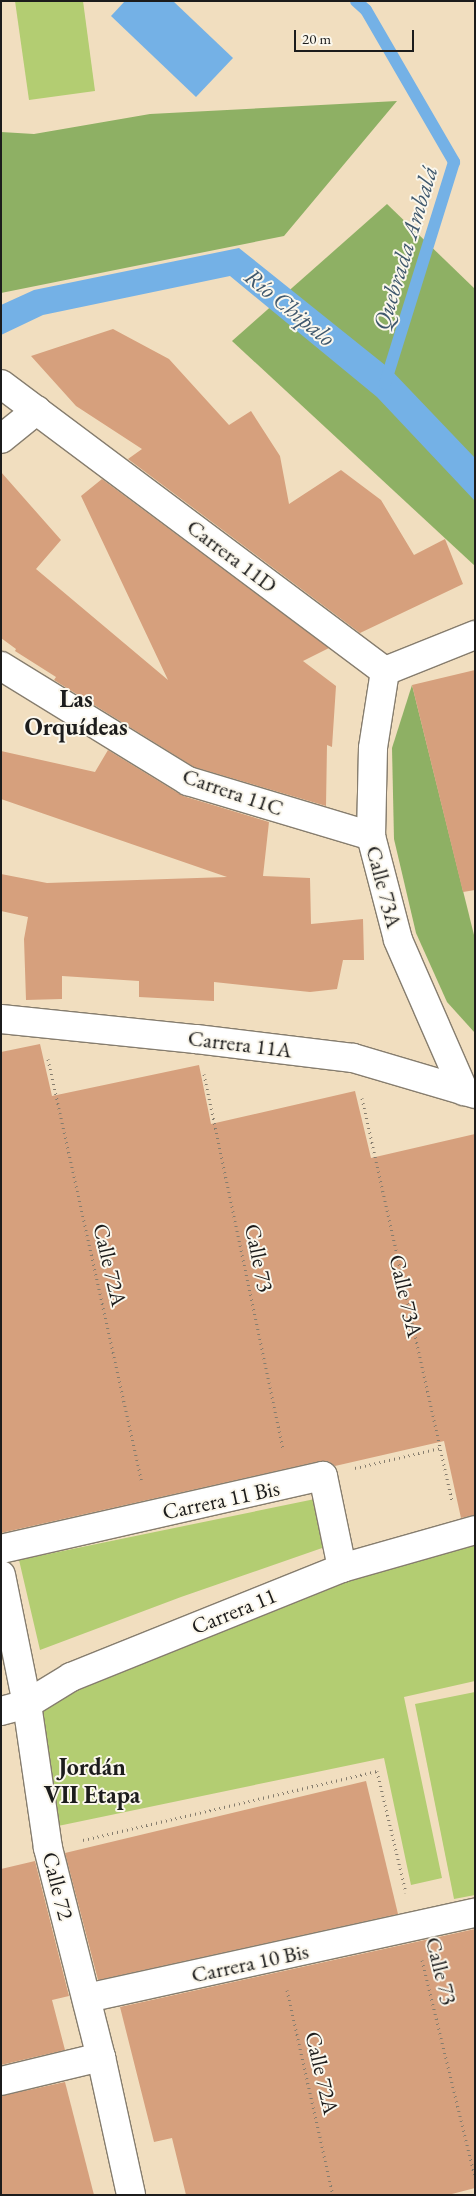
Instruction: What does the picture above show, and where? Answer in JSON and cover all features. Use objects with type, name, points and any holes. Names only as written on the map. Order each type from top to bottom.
[{"type":"street","name":"Carrera 11D","points":[[1,384],[385,671]]},
{"type":"street","points":[[1,439],[37,410]]},
{"type":"street","points":[[385,671],[475,635]]},
{"type":"street","name":"Carrera 11C","points":[[1,666],[188,781],[371,836]]},
{"type":"street","name":"Calle 73A","points":[[385,671],[373,748],[371,836],[398,940],[469,1093]]},
{"type":"street","name":"Carrera 11A","points":[[1,1019],[39,1021],[353,1058],[469,1093]]},
{"type":"street","points":[[323,1476],[342,1568]]},
{"type":"street","name":"Carrera 11 Bis","points":[[1,1549],[323,1476]]},
{"type":"street","name":"Carrera 11","points":[[14,1708],[71,1677],[342,1568],[467,1532]]},
{"type":"street","name":"Calle 72","points":[[1,1575],[14,1708],[101,2056],[131,2195]]},
{"type":"street","name":"Carrera 10 Bis","points":[[87,1998],[475,1913]]},
{"type":"street","points":[[1,2081],[101,2056]]},
{"type":"path","name":"Calle 72A","points":[[39,1021],[150,1515]]},
{"type":"path","name":"Calle 73","points":[[196,1039],[290,1485]]},
{"type":"path","name":"Calle 73A","points":[[353,1058],[440,1448],[467,1532]]},
{"type":"path","points":[[323,1476],[440,1448]]},
{"type":"path","name":"Calle 73","points":[[48,1848],[377,1770],[475,2178]]},
{"type":"path","name":"Calle 72A","points":[[280,1957],[333,2195]]},
{"type":"green space","points":[[15,1],[83,1],[95,91],[29,100]]},
{"type":"green space","points":[[397,101],[284,236],[1,293],[1,132],[34,134],[150,114]]},
{"type":"green space","points":[[387,204],[475,289],[475,566],[232,341]]},
{"type":"green space","points":[[412,685],[475,939],[475,1033],[447,1002],[416,933],[394,839],[392,748]]},
{"type":"green space","points":[[315,1499],[325,1547],[181,1597],[40,1650],[19,1560]]},
{"type":"green space","points":[[475,1544],[475,1681],[404,1697],[442,1878],[411,1885],[384,1758],[58,1826],[35,1714],[56,1693],[345,1582]]},
{"type":"green space","points":[[475,1692],[475,1895],[454,1899],[415,1704]]},
{"type":"water","points":[[125,1],[173,1],[233,58],[196,97],[111,16]]},
{"type":"water","name":"Río Chipalo","points":[[239,248],[390,369],[475,458],[475,501],[377,397],[230,276],[43,315],[1,335],[1,305],[34,290]]},
{"type":"building","points":[[113,329],[169,359],[229,425],[251,411],[280,456],[289,504],[341,470],[381,500],[414,555],[445,539],[463,584],[360,633],[128,459],[142,449],[76,406],[31,356]]},
{"type":"building","points":[[1,472],[61,540],[36,569],[168,680],[81,496],[102,479],[329,648],[303,661],[336,686],[332,747],[327,745],[326,806],[194,767],[54,680],[56,677],[15,651],[16,649],[1,638]]},
{"type":"building","points":[[475,670],[475,890],[463,892],[412,685]]},
{"type":"building","points":[[108,750],[183,796],[269,822],[263,876],[310,878],[311,924],[363,919],[364,960],[343,960],[337,989],[310,992],[214,982],[214,1001],[139,997],[139,981],[62,976],[62,999],[26,1000],[24,939],[28,917],[1,911],[1,874],[47,883],[227,877],[1,799],[1,751],[95,772]]},
{"type":"building","points":[[40,1044],[52,1096],[199,1065],[211,1124],[355,1091],[371,1158],[475,1134],[475,1515],[461,1518],[444,1441],[335,1466],[328,1461],[320,1461],[1,1533],[1,1052]]},
{"type":"building","points":[[366,1781],[398,1914],[98,1980],[65,1853]]},
{"type":"building","points":[[35,1861],[69,1996],[52,2000],[65,2050],[1,2065],[1,1869]]},
{"type":"building","points":[[475,1929],[475,2188],[448,2195],[186,2195],[172,2138],[154,2142],[120,2007]]},
{"type":"building","points":[[65,2082],[94,2195],[1,2195],[1,2096]]},
{"type":"waterway","name":"Quebrada Ambalá","points":[[356,1],[366,10],[454,162],[385,384]]},
{"type":"district","name":"Las Orquídeas","points":[[76,713]]},
{"type":"district","name":"Jordán VII Etapa","points":[[92,1781]]}]
